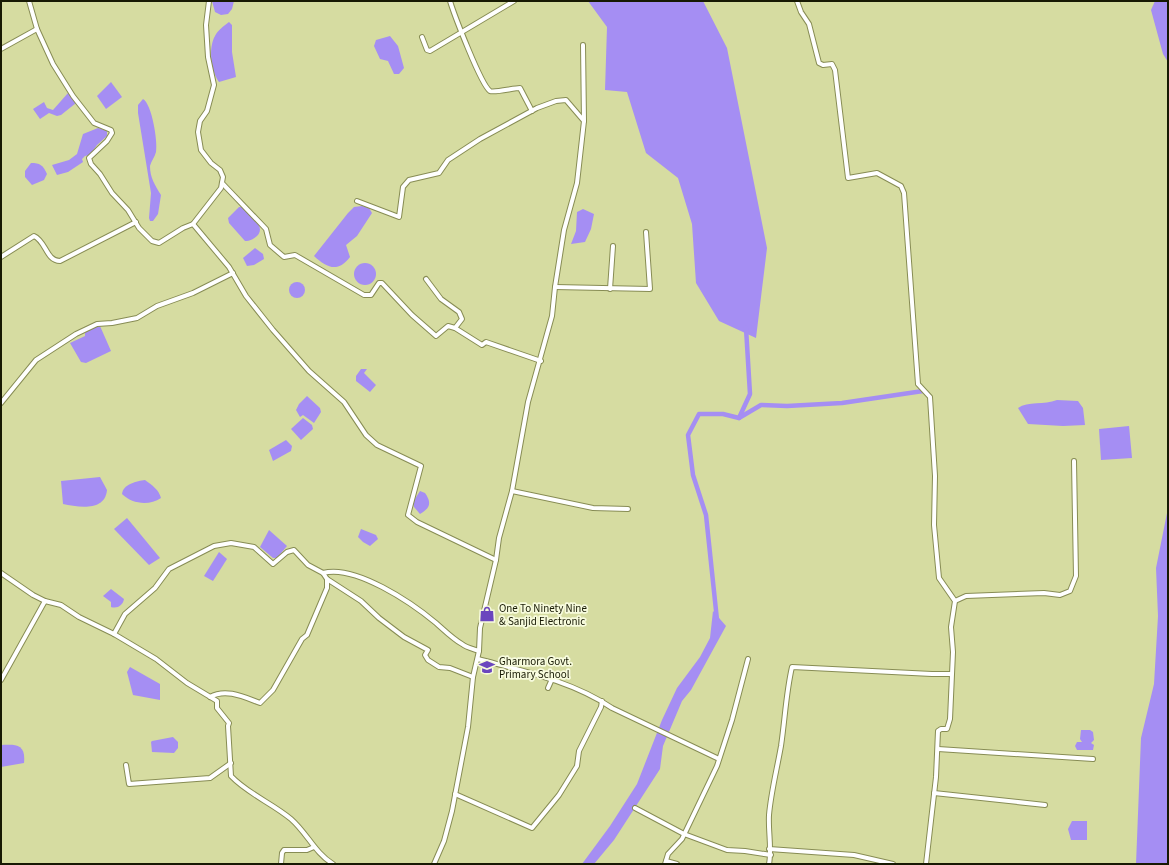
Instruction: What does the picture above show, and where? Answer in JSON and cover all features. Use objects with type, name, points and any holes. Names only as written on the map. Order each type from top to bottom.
[{"type":"street","points":[[29,1],[37,30],[52,64],[73,96],[94,123],[111,130],[112,133],[107,141],[90,158],[90,160],[112,193],[128,210],[145,235],[159,243],[183,228],[193,224],[209,205],[222,183],[223,177],[220,170],[211,163],[201,150],[198,132],[200,121],[207,111],[214,85],[208,57],[206,25],[209,1]]},
{"type":"street","points":[[450,1],[461,33],[488,89],[493,92],[520,88],[532,111]]},
{"type":"street","points":[[422,38],[427,50],[430,51],[514,1]]},
{"type":"street","points":[[797,1],[801,12],[809,24],[819,63],[823,65],[832,64],[835,70],[848,178],[877,173],[901,186],[904,193],[918,384],[930,397],[934,476],[934,525],[939,578],[955,601],[951,627],[953,652],[950,719],[947,729],[941,729],[938,731],[938,749],[926,864]]},
{"type":"street","points":[[1,49],[37,30]]},
{"type":"street","points":[[434,864],[444,841],[455,794],[468,727],[473,677],[479,651],[480,628],[496,560],[499,538],[512,490],[528,402],[541,361],[552,316],[564,230],[577,183],[584,121],[583,45]]},
{"type":"street","points":[[357,201],[399,217],[403,186],[405,182],[439,173],[448,160],[480,139],[532,111],[556,101],[566,100],[584,121]]},
{"type":"street","points":[[222,183],[266,229],[270,245],[284,257],[295,255],[364,295],[370,295],[379,283],[382,282],[412,315],[436,336],[448,326],[455,328],[482,345],[486,342],[541,361]]},
{"type":"street","points":[[1,257],[34,236],[39,238],[55,261],[60,261],[136,222]]},
{"type":"street","points":[[193,224],[232,273],[246,296],[273,330],[309,371],[344,402],[366,435],[377,445],[421,466],[408,515],[417,522],[496,560]]},
{"type":"street","points":[[555,287],[650,289],[646,232]]},
{"type":"street","points":[[610,288],[613,246]]},
{"type":"street","points":[[1,403],[36,360],[76,334],[98,324],[137,318],[157,306],[193,293],[232,273]]},
{"type":"street","points":[[426,279],[441,299],[458,312],[462,319],[455,328]]},
{"type":"street","points":[[955,601],[966,596],[1044,593],[1060,595],[1070,591],[1076,576],[1074,460]]},
{"type":"street","points":[[512,490],[593,508],[628,509]]},
{"type":"street","points":[[114,634],[125,614],[155,588],[169,569],[214,546],[231,543],[254,547],[273,564],[286,552],[294,550],[308,564],[323,573],[327,579],[361,601],[379,618],[404,637],[428,650],[425,655],[428,660],[439,667],[450,668],[473,677]]},
{"type":"street","points":[[323,573],[332,570],[347,573],[382,588],[416,608],[462,645],[479,651]]},
{"type":"street","points":[[1,573],[16,585],[45,601],[61,605],[80,618],[114,634],[156,659],[217,701],[217,708],[229,720],[231,763],[230,774],[250,793],[291,819],[309,839],[318,852],[333,864]]},
{"type":"street","points":[[210,697],[224,693],[237,694],[260,703],[273,690],[302,639],[307,636],[327,588],[327,579]]},
{"type":"street","points":[[1,680],[45,601]]},
{"type":"street","points":[[478,659],[552,679],[602,701],[719,759]]},
{"type":"street","points":[[677,864],[665,862],[668,854],[684,834],[719,759],[732,720],[748,659]]},
{"type":"street","points":[[769,864],[771,855],[769,848],[769,816],[781,746],[788,684],[792,667],[951,674]]},
{"type":"street","points":[[548,688],[552,679]]},
{"type":"street","points":[[455,794],[532,828],[559,795],[577,766],[579,751],[601,707],[602,701]]},
{"type":"street","points":[[938,749],[1093,759]]},
{"type":"street","points":[[126,765],[129,784],[210,778],[231,763]]},
{"type":"street","points":[[934,793],[1046,805]]},
{"type":"street","points":[[635,808],[684,834],[727,850],[745,850],[771,855]]},
{"type":"street","points":[[281,864],[282,853],[284,850],[307,850],[314,847]]},
{"type":"street","points":[[769,848],[854,855],[893,864]]},
{"type":"shaded area","points":[[212,1],[234,1],[232,9],[228,14],[221,15],[215,12]]},
{"type":"shaded area","points":[[588,1],[703,1],[727,48],[767,248],[756,338],[719,321],[696,283],[692,224],[678,178],[646,153],[627,92],[605,90],[607,27]]},
{"type":"shaded area","points":[[1155,1],[1168,1],[1168,62],[1163,54],[1151,10]]},
{"type":"shaded area","points":[[229,22],[232,25],[232,52],[236,77],[219,82],[212,66],[211,53],[213,41],[221,28]]},
{"type":"shaded area","points":[[390,36],[398,46],[404,68],[399,74],[394,74],[388,61],[380,59],[374,46],[376,40]]},
{"type":"shaded area","points":[[111,82],[122,97],[106,109],[97,96]]},
{"type":"shaded area","points":[[68,93],[76,103],[61,115],[57,116],[49,113],[40,119],[33,109],[44,102],[47,108],[53,110]]},
{"type":"shaded area","points":[[143,99],[149,108],[154,124],[156,152],[150,166],[153,181],[161,195],[158,214],[153,221],[150,221],[149,218],[151,193],[138,113],[138,105]]},
{"type":"shaded area","points":[[98,128],[107,131],[107,136],[97,145],[90,155],[85,156],[82,159],[83,162],[68,172],[57,175],[52,165],[69,160],[77,154],[83,134]]},
{"type":"shaded area","points":[[31,163],[41,165],[47,174],[44,180],[32,185],[25,177],[25,171]]},
{"type":"shaded area","points":[[362,206],[369,208],[372,213],[357,236],[346,245],[350,257],[346,262],[337,267],[332,267],[323,263],[314,256],[348,213],[354,207]]},
{"type":"shaded area","points":[[239,207],[243,207],[259,224],[260,232],[253,239],[245,241],[229,223],[228,218]]},
{"type":"shaded area","points":[[583,209],[594,214],[591,229],[585,242],[571,244],[576,231],[577,212]]},
{"type":"shaded area","points":[[255,248],[263,254],[264,259],[254,265],[247,266],[243,258]]},
{"type":"shaded area","points":[[365,263],[373,266],[376,274],[373,282],[365,285],[357,282],[354,274],[357,266]]},
{"type":"shaded area","points":[[294,282],[300,282],[305,287],[303,296],[300,298],[294,298],[289,293],[289,287]]},
{"type":"shaded area","points":[[100,326],[111,351],[86,363],[81,362],[70,343],[85,336],[85,333],[90,329]]},
{"type":"shaded area","points":[[361,369],[367,369],[364,373],[376,385],[370,392],[356,381],[356,376]]},
{"type":"shaded area","points":[[307,396],[320,408],[321,412],[314,423],[303,415],[300,417],[296,410],[299,404]]},
{"type":"shaded area","points":[[1057,400],[1078,401],[1083,408],[1085,425],[1063,426],[1028,424],[1018,408],[1026,404]]},
{"type":"shaded area","points":[[303,418],[312,425],[313,429],[301,440],[291,429]]},
{"type":"shaded area","points":[[1129,426],[1132,458],[1101,460],[1099,429]]},
{"type":"shaded area","points":[[286,440],[292,446],[291,451],[273,461],[269,450]]},
{"type":"shaded area","points":[[100,477],[107,490],[105,497],[101,502],[96,505],[83,507],[63,504],[61,481]]},
{"type":"shaded area","points":[[145,480],[157,490],[161,498],[156,501],[141,503],[131,500],[122,494],[128,485]]},
{"type":"shaded area","points":[[420,491],[425,493],[429,500],[429,505],[426,510],[420,514],[414,507],[413,502]]},
{"type":"shaded area","points":[[1168,508],[1168,864],[1136,864],[1141,738],[1154,684],[1158,616],[1156,568]]},
{"type":"shaded area","points":[[127,518],[160,558],[149,565],[114,529]]},
{"type":"shaded area","points":[[361,529],[376,535],[378,539],[370,546],[363,542],[358,537]]},
{"type":"shaded area","points":[[269,530],[287,546],[277,558],[273,558],[260,547]]},
{"type":"shaded area","points":[[219,552],[227,559],[213,581],[204,576]]},
{"type":"shaded area","points":[[111,589],[124,599],[118,607],[111,607],[111,602],[103,596]]},
{"type":"shaded area","points":[[713,611],[726,626],[691,690],[682,701],[663,746],[660,769],[614,840],[594,864],[582,864],[610,826],[637,784],[662,720],[677,688],[700,657],[710,638]]},
{"type":"shaded area","points":[[130,667],[160,684],[160,700],[133,695],[127,672]]},
{"type":"shaded area","points":[[1081,730],[1090,730],[1093,732],[1094,740],[1091,743],[1094,745],[1093,750],[1077,750],[1075,746],[1077,742],[1082,742],[1080,739]]},
{"type":"shaded area","points":[[173,737],[178,742],[178,748],[174,753],[152,752],[152,741]]},
{"type":"shaded area","points":[[1,745],[19,746],[23,752],[24,763],[1,767]]},
{"type":"shaded area","points":[[1072,821],[1087,821],[1087,840],[1071,840],[1068,829]]},
{"type":"waterway","points":[[739,418],[750,394],[746,328]]},
{"type":"waterway","points":[[717,620],[706,515],[693,475],[688,435],[699,414],[723,414],[739,418],[761,405],[787,406],[842,403],[923,391]]},
{"type":"place","name":"One To Ninety Nine & Sanjid Electronic","points":[[487,614]]},
{"type":"place","name":"Gharmora Govt. Primary School","points":[[487,667]]}]
